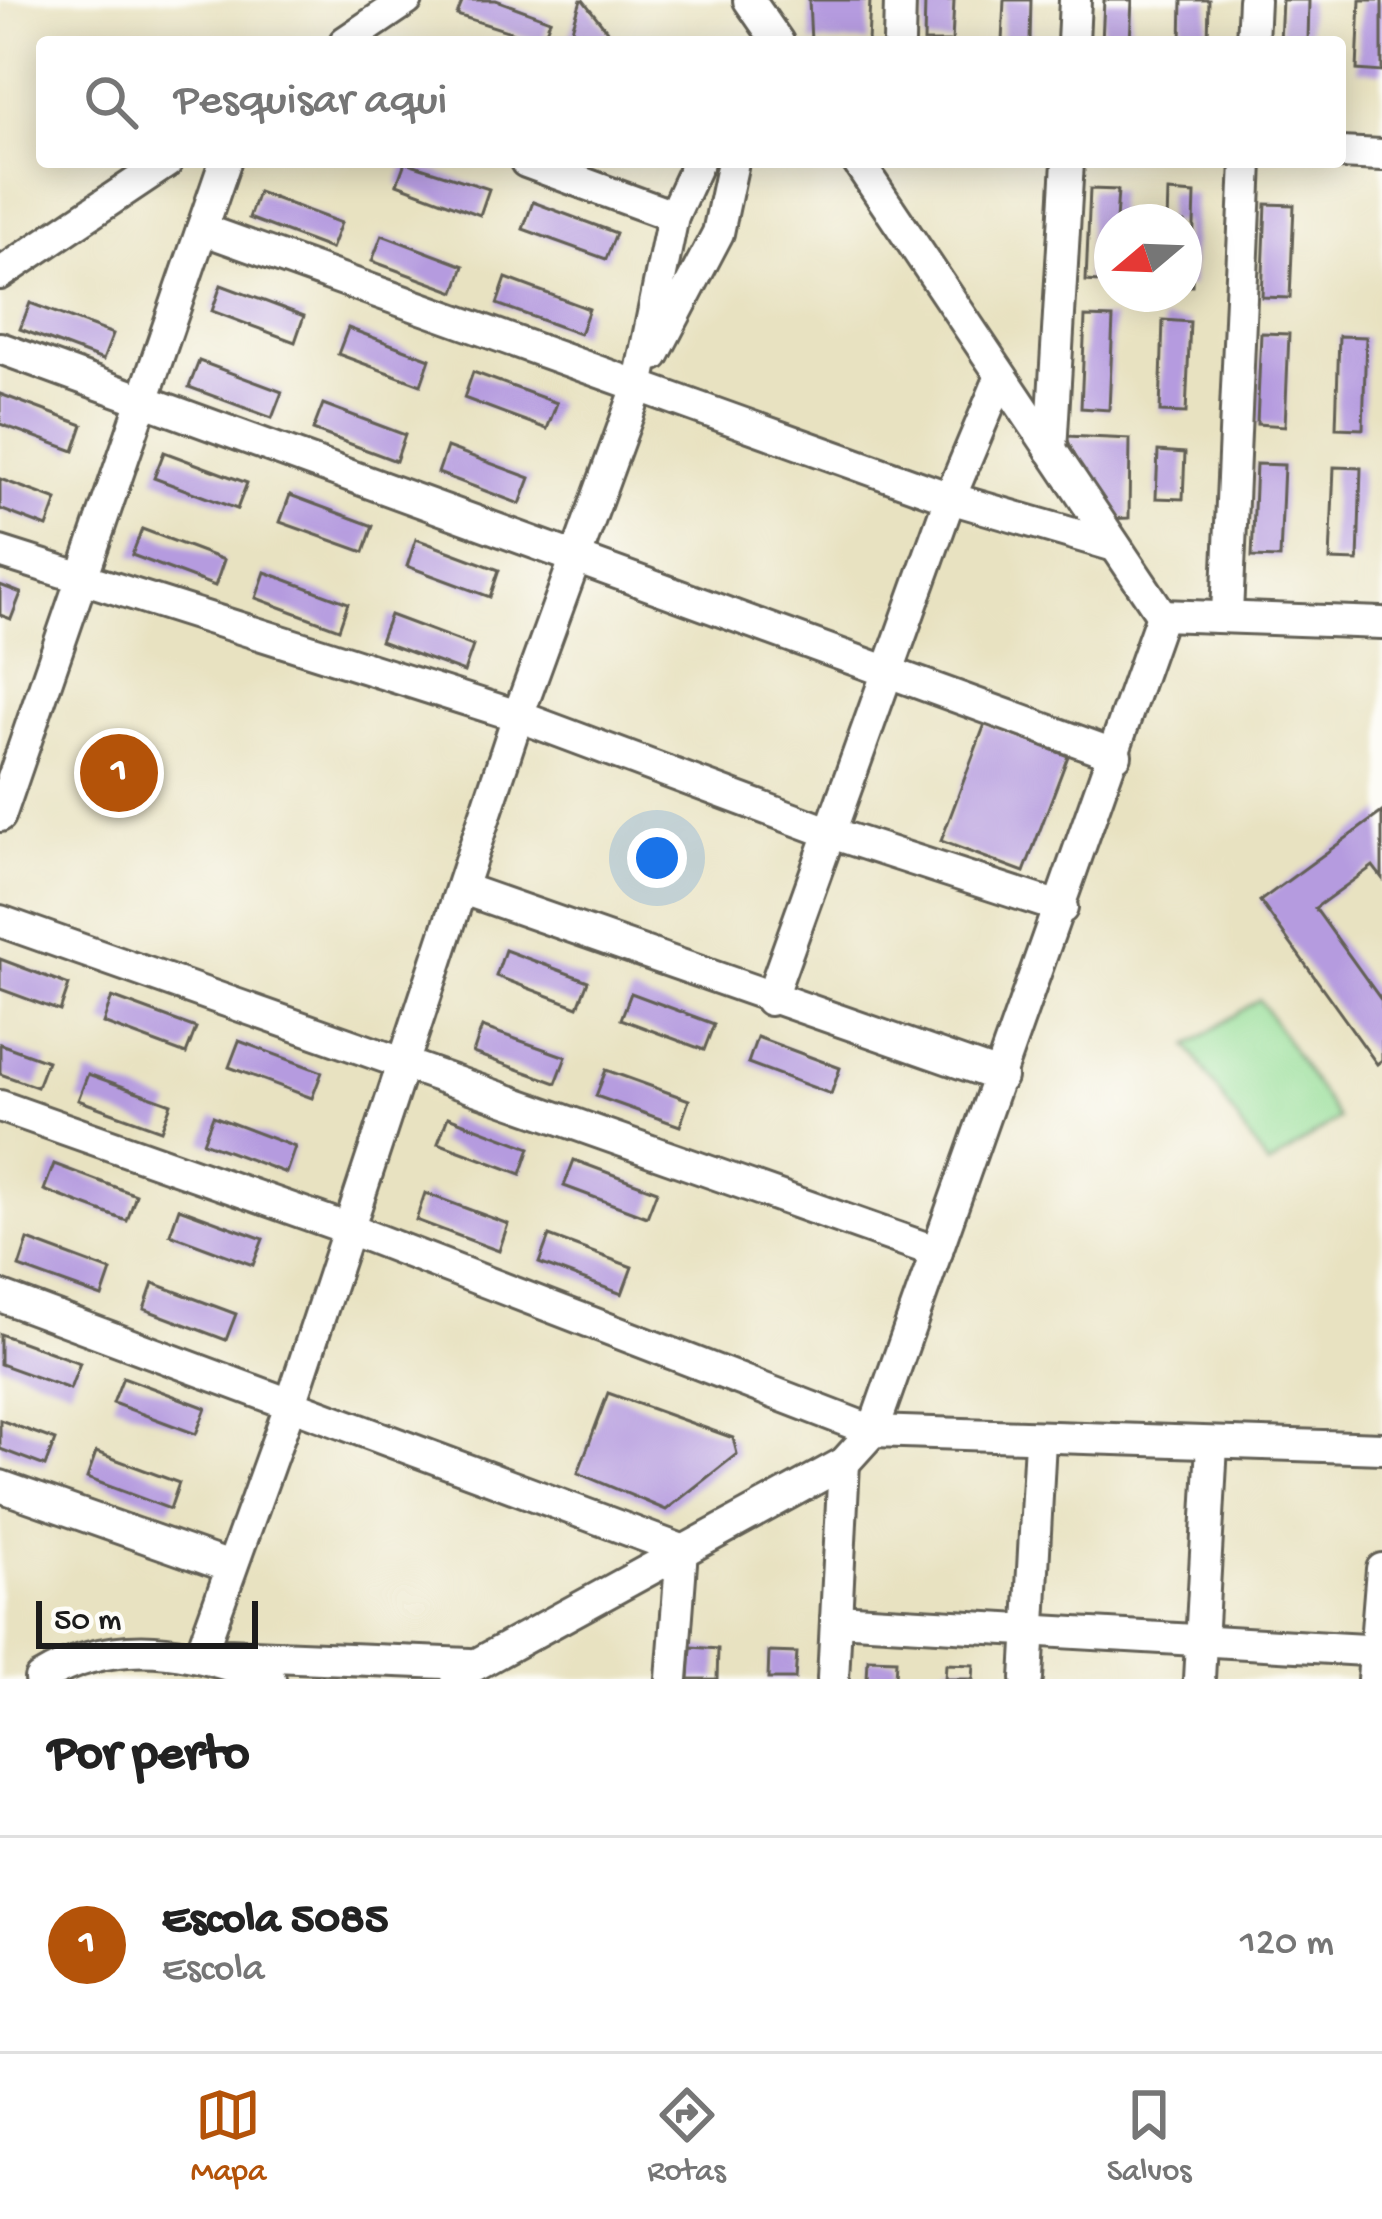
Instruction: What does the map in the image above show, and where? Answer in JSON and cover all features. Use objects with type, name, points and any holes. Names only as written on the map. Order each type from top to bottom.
[{"type":"street","points":[[354,36],[407,0]]},
{"type":"street","points":[[899,36],[900,0]]},
{"type":"street","points":[[1073,36],[1075,0]]},
{"type":"street","points":[[1252,36],[1254,0]]},
{"type":"street","points":[[1346,153],[1382,155]]},
{"type":"street","points":[[0,274],[158,168]]},
{"type":"street","points":[[0,816],[12,740],[82,578],[223,168]]},
{"type":"street","points":[[543,168],[674,215]]},
{"type":"street","points":[[201,1654],[350,1229],[518,716],[638,387],[674,215],[695,168]]},
{"type":"street","points":[[638,387],[718,232],[732,168]]},
{"type":"street","points":[[862,168],[1162,615]]},
{"type":"street","points":[[1051,450],[1068,168]]},
{"type":"street","points":[[1227,614],[1247,168]]},
{"type":"street","points":[[202,229],[950,498],[1115,546]]},
{"type":"street","points":[[0,348],[1116,755]]},
{"type":"street","points":[[770,1000],[950,498],[1001,376]]},
{"type":"street","points":[[0,552],[518,716],[831,833],[1062,908]]},
{"type":"street","points":[[1162,615],[1382,622]]},
{"type":"street","points":[[40,1679],[60,1667],[130,1650],[461,1671],[844,1462],[873,1431],[1162,615]]},
{"type":"street","points":[[463,889],[1000,1077]]},
{"type":"street","points":[[0,921],[937,1252]]},
{"type":"street","points":[[0,1106],[350,1229],[873,1431],[1040,1441],[1382,1448]]},
{"type":"street","points":[[0,1296],[682,1550]]},
{"type":"street","points":[[1027,1679],[1040,1441]]},
{"type":"street","points":[[1199,1679],[1212,1445]]},
{"type":"street","points":[[832,1679],[844,1462]]},
{"type":"street","points":[[0,1486],[230,1567]]},
{"type":"street","points":[[672,1679],[682,1550]]},
{"type":"street","points":[[836,1619],[1201,1640],[1377,1660],[1382,1569]]},
{"type":"street","points":[[201,1654],[270,1679]]},
{"type":"green space","points":[[1259,999],[1338,1119],[1268,1166],[1188,1046]]},
{"type":"building","points":[[463,0],[496,0],[550,20],[544,36],[523,36],[457,15]]},
{"type":"building","points":[[583,0],[611,36],[570,36]]},
{"type":"building","points":[[809,0],[870,0],[868,36],[811,36]]},
{"type":"building","points":[[925,0],[954,0],[952,36],[924,36]]},
{"type":"building","points":[[1004,0],[1031,0],[1030,36],[1002,36]]},
{"type":"building","points":[[1104,0],[1132,0],[1130,36],[1102,36]]},
{"type":"building","points":[[1182,0],[1209,0],[1208,36],[1181,36]]},
{"type":"building","points":[[1282,0],[1309,0],[1308,36],[1280,36]]},
{"type":"building","points":[[1360,0],[1382,0],[1382,72],[1357,70]]},
{"type":"building","points":[[403,168],[424,168],[489,189],[480,215],[397,184]]},
{"type":"building","points":[[1090,189],[1118,190],[1117,204],[1094,204],[1094,282],[1086,281]]},
{"type":"building","points":[[258,192],[341,223],[331,249],[249,218]]},
{"type":"building","points":[[1168,192],[1195,194],[1195,204],[1168,204]]},
{"type":"building","points":[[533,202],[616,233],[606,259],[523,229]]},
{"type":"building","points":[[1266,204],[1294,205],[1290,298],[1262,297]]},
{"type":"building","points":[[382,235],[464,266],[455,292],[372,261]]},
{"type":"building","points":[[506,278],[589,309],[580,334],[497,304]]},
{"type":"building","points":[[221,285],[304,316],[295,342],[212,311]]},
{"type":"building","points":[[30,303],[113,334],[103,360],[20,329]]},
{"type":"building","points":[[1085,317],[1113,318],[1109,410],[1081,408]]},
{"type":"building","points":[[1163,320],[1190,322],[1186,413],[1160,412]]},
{"type":"building","points":[[348,328],[430,359],[421,385],[338,354]]},
{"type":"building","points":[[1261,333],[1289,334],[1285,426],[1257,424]]},
{"type":"building","points":[[1339,336],[1366,337],[1363,429],[1336,428]]},
{"type":"building","points":[[199,361],[282,392],[272,418],[189,387]]},
{"type":"building","points":[[473,372],[557,403],[547,429],[464,398]]},
{"type":"building","points":[[0,394],[83,425],[74,451],[0,424]]},
{"type":"building","points":[[323,404],[405,435],[396,461],[313,430]]},
{"type":"building","points":[[1066,436],[1130,439],[1129,518],[1103,519]]},
{"type":"building","points":[[447,447],[530,478],[520,504],[438,473]]},
{"type":"building","points":[[1158,451],[1185,453],[1183,499],[1156,498]]},
{"type":"building","points":[[164,452],[247,483],[237,509],[154,478]]},
{"type":"building","points":[[1256,464],[1284,465],[1280,558],[1252,557]]},
{"type":"building","points":[[1334,467],[1361,468],[1358,561],[1330,560]]},
{"type":"building","points":[[0,479],[57,500],[47,527],[0,509]]},
{"type":"building","points":[[290,495],[373,526],[364,552],[280,522]]},
{"type":"building","points":[[142,529],[224,560],[215,586],[132,555]]},
{"type":"building","points":[[416,539],[499,570],[490,597],[407,566]]},
{"type":"building","points":[[265,572],[348,603],[339,629],[256,598]]},
{"type":"building","points":[[0,585],[21,593],[11,619],[0,615]]},
{"type":"building","points":[[390,615],[473,646],[464,672],[380,641]]},
{"type":"building","points":[[985,724],[1068,756],[1024,872],[941,841]]},
{"type":"building","points":[[1382,812],[1382,878],[1373,866],[1315,908],[1382,1001],[1382,1060],[1377,1064],[1260,901]]},
{"type":"building","points":[[505,950],[588,981],[578,1007],[496,976]]},
{"type":"building","points":[[0,959],[69,985],[60,1011],[0,989]]},
{"type":"building","points":[[631,993],[714,1024],[704,1050],[621,1019]]},
{"type":"building","points":[[112,997],[196,1028],[186,1054],[103,1023]]},
{"type":"building","points":[[482,1027],[566,1057],[556,1083],[473,1053]]},
{"type":"building","points":[[757,1037],[840,1068],[831,1094],[748,1063]]},
{"type":"building","points":[[239,1041],[322,1072],[312,1098],[229,1067]]},
{"type":"building","points":[[0,1044],[47,1061],[37,1087],[0,1074]]},
{"type":"building","points":[[606,1070],[689,1100],[680,1126],[596,1096]]},
{"type":"building","points":[[88,1074],[171,1104],[161,1130],[78,1100]]},
{"type":"building","points":[[213,1116],[295,1147],[286,1173],[203,1142]]},
{"type":"building","points":[[448,1117],[530,1148],[521,1174],[438,1143]]},
{"type":"building","points":[[574,1160],[657,1191],[647,1217],[564,1186]]},
{"type":"building","points":[[54,1164],[136,1195],[127,1221],[44,1190]]},
{"type":"building","points":[[425,1193],[508,1224],[499,1251],[416,1220]]},
{"type":"building","points":[[179,1208],[263,1239],[253,1265],[170,1234]]},
{"type":"building","points":[[549,1236],[632,1267],[622,1294],[539,1263]]},
{"type":"building","points":[[28,1240],[111,1271],[102,1297],[19,1267]]},
{"type":"building","points":[[153,1283],[236,1314],[226,1340],[144,1309]]},
{"type":"building","points":[[0,1334],[80,1363],[70,1389],[0,1364]]},
{"type":"building","points":[[123,1377],[206,1408],[196,1434],[113,1403]]},
{"type":"building","points":[[608,1393],[733,1438],[737,1454],[666,1510],[578,1473]]},
{"type":"building","points":[[0,1420],[55,1440],[45,1466],[0,1449]]},
{"type":"building","points":[[96,1452],[179,1483],[170,1509],[87,1478]]},
{"type":"building","points":[[691,1647],[718,1649],[717,1679],[689,1679]]},
{"type":"building","points":[[769,1652],[797,1653],[795,1679],[768,1679]]},
{"type":"building","points":[[868,1659],[896,1660],[895,1679],[867,1679]]},
{"type":"building","points":[[946,1664],[974,1665],[973,1679],[945,1679]]},
{"type":"place","name":"Escola 5085","points":[[119,773]]}]
